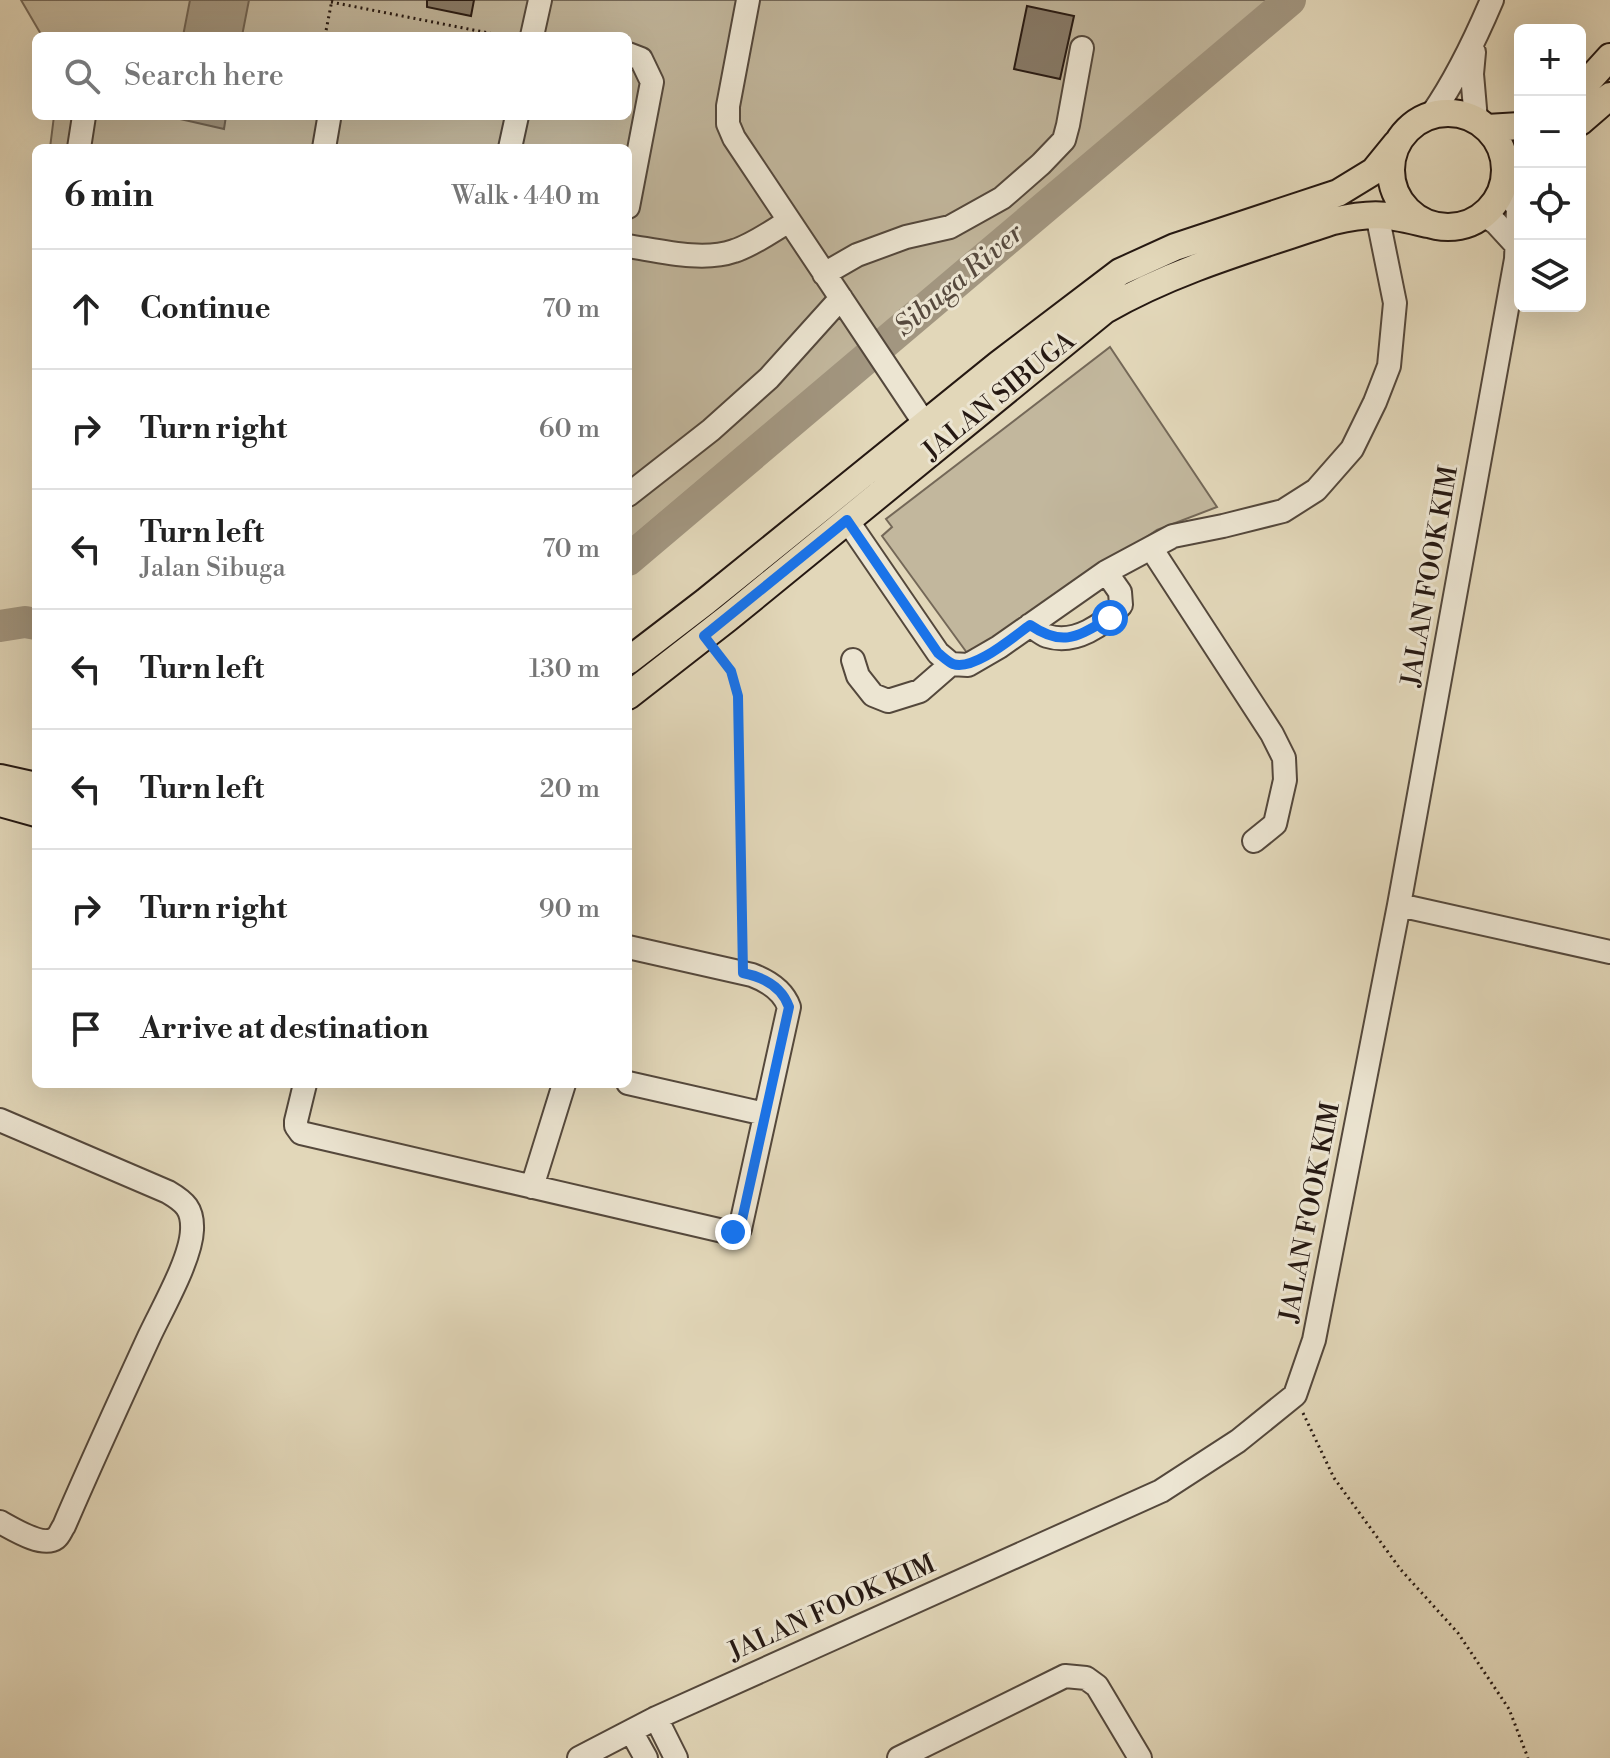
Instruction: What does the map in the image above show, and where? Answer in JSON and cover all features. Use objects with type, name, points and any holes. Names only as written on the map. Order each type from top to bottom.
[{"type":"main road","points":[[1586,83],[1610,57]]},
{"type":"main road","points":[[1586,117],[1610,96]]},
{"type":"main road","points":[[1432,114],[1462,114],[1482,124],[1498,142],[1505,159],[1510,176],[1497,201],[1484,215],[1466,225],[1446,228],[1427,224],[1410,214],[1398,199],[1391,181],[1390,162],[1396,144],[1405,131],[1432,114]]},
{"type":"main road","points":[[1482,124],[1514,126]]},
{"type":"main road","name":"JALAN SIBUGA","points":[[632,658],[999,364],[1120,272],[1175,247],[1338,193],[1374,171],[1396,144]]},
{"type":"main road","name":"JALAN SIBUGA","points":[[632,693],[1105,310],[1130,295],[1174,276],[1358,215],[1377,214],[1427,224]]},
{"type":"main road","points":[[0,778],[32,785]]},
{"type":"main road","points":[[0,803],[32,812]]},
{"type":"street","points":[[540,0],[540,32]]},
{"type":"street","points":[[748,0],[728,106],[728,124],[734,138],[925,424]]},
{"type":"street","points":[[1432,114],[1455,79],[1492,0]]},
{"type":"street","points":[[1476,39],[1472,74],[1482,124]]},
{"type":"street","points":[[824,274],[857,255],[906,237],[950,227],[1002,198],[1041,164],[1064,140],[1082,48]]},
{"type":"street","points":[[632,56],[641,59],[652,82],[632,186]]},
{"type":"street","points":[[80,144],[83,120]]},
{"type":"street","points":[[325,144],[329,120]]},
{"type":"street","points":[[511,144],[516,120]]},
{"type":"street","name":"JALAN FOOK KIM","points":[[1510,176],[1518,209],[1518,240]]},
{"type":"street","points":[[847,520],[938,653],[951,664],[968,665],[1106,572],[1173,536],[1283,511],[1316,490],[1352,449],[1389,366],[1395,303],[1377,214]]},
{"type":"street","points":[[1484,215],[1514,243]]},
{"type":"street","points":[[632,247],[713,256],[736,251],[789,221]]},
{"type":"street","name":"JALAN FOOK KIM","points":[[579,1758],[656,1718],[1161,1491],[1238,1441],[1295,1395],[1314,1340],[1399,905],[1514,269]]},
{"type":"street","points":[[632,492],[711,430],[769,378],[841,298]]},
{"type":"street","points":[[1151,548],[1272,734],[1284,758],[1285,780],[1275,824],[1254,841]]},
{"type":"street","points":[[1030,625],[1045,635],[1063,639],[1080,635],[1110,618],[1121,605],[1120,592],[1106,572]]},
{"type":"street","points":[[853,660],[858,676],[873,695],[888,701],[920,691],[951,664]]},
{"type":"street","points":[[1399,905],[1610,952]]},
{"type":"street","points":[[304,1088],[296,1121],[301,1133],[733,1232],[740,1229],[789,1007],[786,998],[765,980],[632,948]]},
{"type":"street","points":[[632,1084],[765,1114]]},
{"type":"street","points":[[532,1187],[563,1088]]},
{"type":"street","points":[[0,1120],[168,1192],[184,1202],[192,1215],[185,1260],[64,1526],[56,1538],[45,1542],[0,1522]]},
{"type":"street","points":[[899,1758],[1065,1676],[1086,1678],[1097,1686],[1140,1758]]},
{"type":"street","points":[[656,1718],[676,1758]]},
{"type":"street","points":[[631,1731],[646,1758]]},
{"type":"path","points":[[326,32],[332,1],[484,32]]},
{"type":"path","points":[[704,636],[731,671],[738,696],[743,973]]},
{"type":"path","points":[[1295,1395],[1334,1478],[1401,1570],[1458,1633],[1509,1709],[1528,1758]]},
{"type":"shaded area","points":[[21,0],[1270,0],[632,538],[632,144],[50,144],[54,120],[632,120],[632,32],[40,32]]},
{"type":"shaded area","points":[[190,0],[249,0],[243,32],[184,32]]},
{"type":"shaded area","points":[[185,120],[225,120],[224,129]]},
{"type":"shaded area","points":[[1110,347],[1217,507],[1157,530],[970,657],[882,536],[892,527],[886,519]]},
{"type":"building","points":[[427,0],[474,0],[471,16],[427,7]]},
{"type":"building","points":[[1027,6],[1074,16],[1060,79],[1014,69]]},
{"type":"waterway","name":"Sibuga River","points":[[632,557],[1290,0]]},
{"type":"waterway","name":"Sibuga River","points":[[0,626],[32,623]]},
{"type":"route","points":[[733,1232],[740,1229],[789,1007],[786,998],[765,980],[743,973],[738,696],[731,671],[704,636],[847,520],[938,653],[951,664],[968,665],[1030,625],[1045,635],[1063,639],[1080,635],[1110,618]]}]
